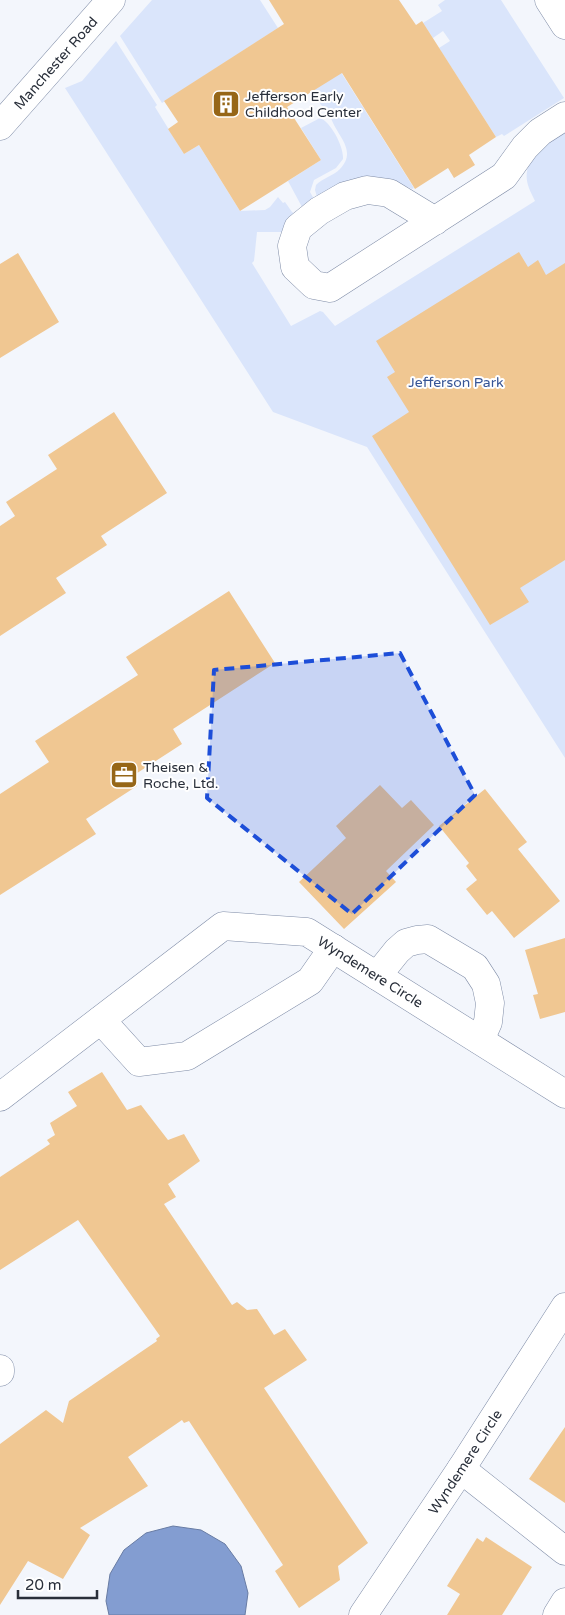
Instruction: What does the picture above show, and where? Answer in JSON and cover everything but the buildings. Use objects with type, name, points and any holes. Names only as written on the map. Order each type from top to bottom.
[{"type":"street","name":"Manchester Road","points":[[0,126],[111,0]]},
{"type":"street","points":[[549,0],[565,25]]},
{"type":"street","points":[[435,221],[389,193],[367,190],[345,196],[298,228],[292,246],[295,267],[314,285],[330,288],[435,221],[504,176],[525,147],[540,132],[565,116]]},
{"type":"street","name":"Wyndemere Circle","points":[[0,1097],[223,926],[307,932],[565,1094]]},
{"type":"street","points":[[377,976],[397,951],[406,943],[417,940],[428,939],[475,967],[486,984],[490,1003],[488,1022],[480,1040]]},
{"type":"street","points":[[101,1020],[139,1062],[187,1056],[310,980],[333,948]]},
{"type":"street","name":"Wyndemere Circle","points":[[363,1615],[461,1469],[565,1307]]},
{"type":"street","points":[[461,1469],[565,1551]]},
{"type":"street","points":[[557,1615],[565,1602]]},
{"type":"highlighted area","points":[[400,653],[475,795],[352,914],[207,798],[214,670]]},
{"type":"green space","points":[[152,0],[260,0],[278,28],[162,103],[120,36]]},
{"type":"green space","points":[[445,0],[501,0],[564,98],[504,136],[502,134],[496,137],[439,48],[450,41],[443,31],[433,38],[423,23],[442,11],[438,5]]},
{"type":"green space","name":"Jefferson Park","points":[[116,41],[157,105],[155,107],[184,154],[199,145],[240,211],[265,210],[278,197],[295,214],[283,232],[257,232],[254,261],[252,263],[291,326],[320,311],[335,326],[535,201],[528,187],[527,172],[530,161],[565,126],[565,758],[367,447],[273,412],[65,88],[82,81]]},
{"type":"green space","points":[[332,58],[414,188],[412,189],[392,180],[376,178],[317,197],[316,185],[340,169],[347,154],[346,147],[330,112],[321,105],[313,91]]},
{"type":"green space","points":[[320,118],[328,124],[336,136],[343,159],[336,168],[314,180],[310,192],[314,199],[302,207],[288,181],[321,160],[301,128]]},
{"type":"water","points":[[173,1526],[201,1530],[225,1544],[241,1566],[248,1593],[245,1615],[109,1615],[106,1601],[110,1574],[124,1550],[146,1533]]},
{"type":"place","name":"Jefferson Early Childhood Center","points":[[226,104]]},
{"type":"place","name":"Theisen & Roche, Ltd.","points":[[124,775]]}]
